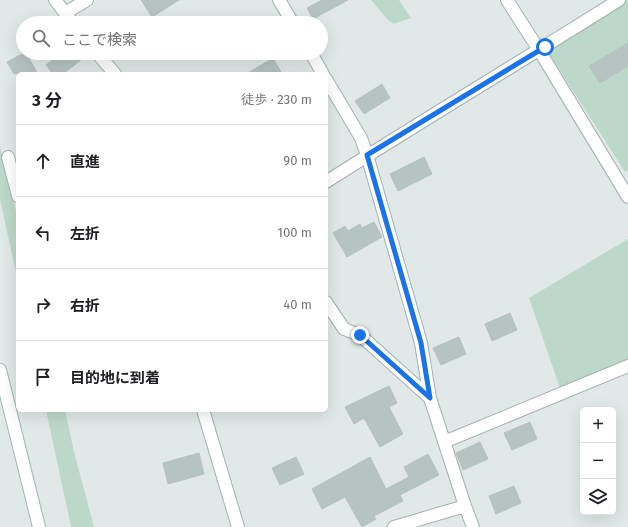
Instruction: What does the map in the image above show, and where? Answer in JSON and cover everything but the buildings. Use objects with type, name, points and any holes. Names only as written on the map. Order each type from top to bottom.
[{"type":"street","points":[[55,0],[65,14],[87,0]]},
{"type":"street","points":[[280,0],[289,16]]},
{"type":"street","points":[[507,0],[628,197]]},
{"type":"street","points":[[328,181],[367,155],[619,0]]},
{"type":"street","points":[[103,60],[113,72]]},
{"type":"street","points":[[315,60],[322,72]]},
{"type":"street","points":[[328,82],[361,138],[367,155],[421,343],[430,398],[473,527]]},
{"type":"street","points":[[8,157],[16,188]]},
{"type":"street","points":[[328,305],[344,330],[360,335],[430,398]]},
{"type":"street","points":[[444,442],[628,366]]},
{"type":"street","points":[[0,370],[40,527]]},
{"type":"street","points":[[204,412],[238,527]]},
{"type":"street","points":[[394,527],[465,506]]},
{"type":"green space","points":[[371,0],[399,0],[411,18],[394,24],[388,20]]},
{"type":"green space","points":[[621,0],[628,0],[628,170],[625,172],[545,47]]},
{"type":"green space","points":[[0,147],[16,211],[16,273],[0,199]]},
{"type":"green space","points":[[628,239],[628,366],[562,394],[529,298]]},
{"type":"green space","points":[[46,412],[65,412],[74,452],[94,527],[71,527]]},
{"type":"route","points":[[360,335],[430,398],[421,343],[367,155],[545,47]]}]
